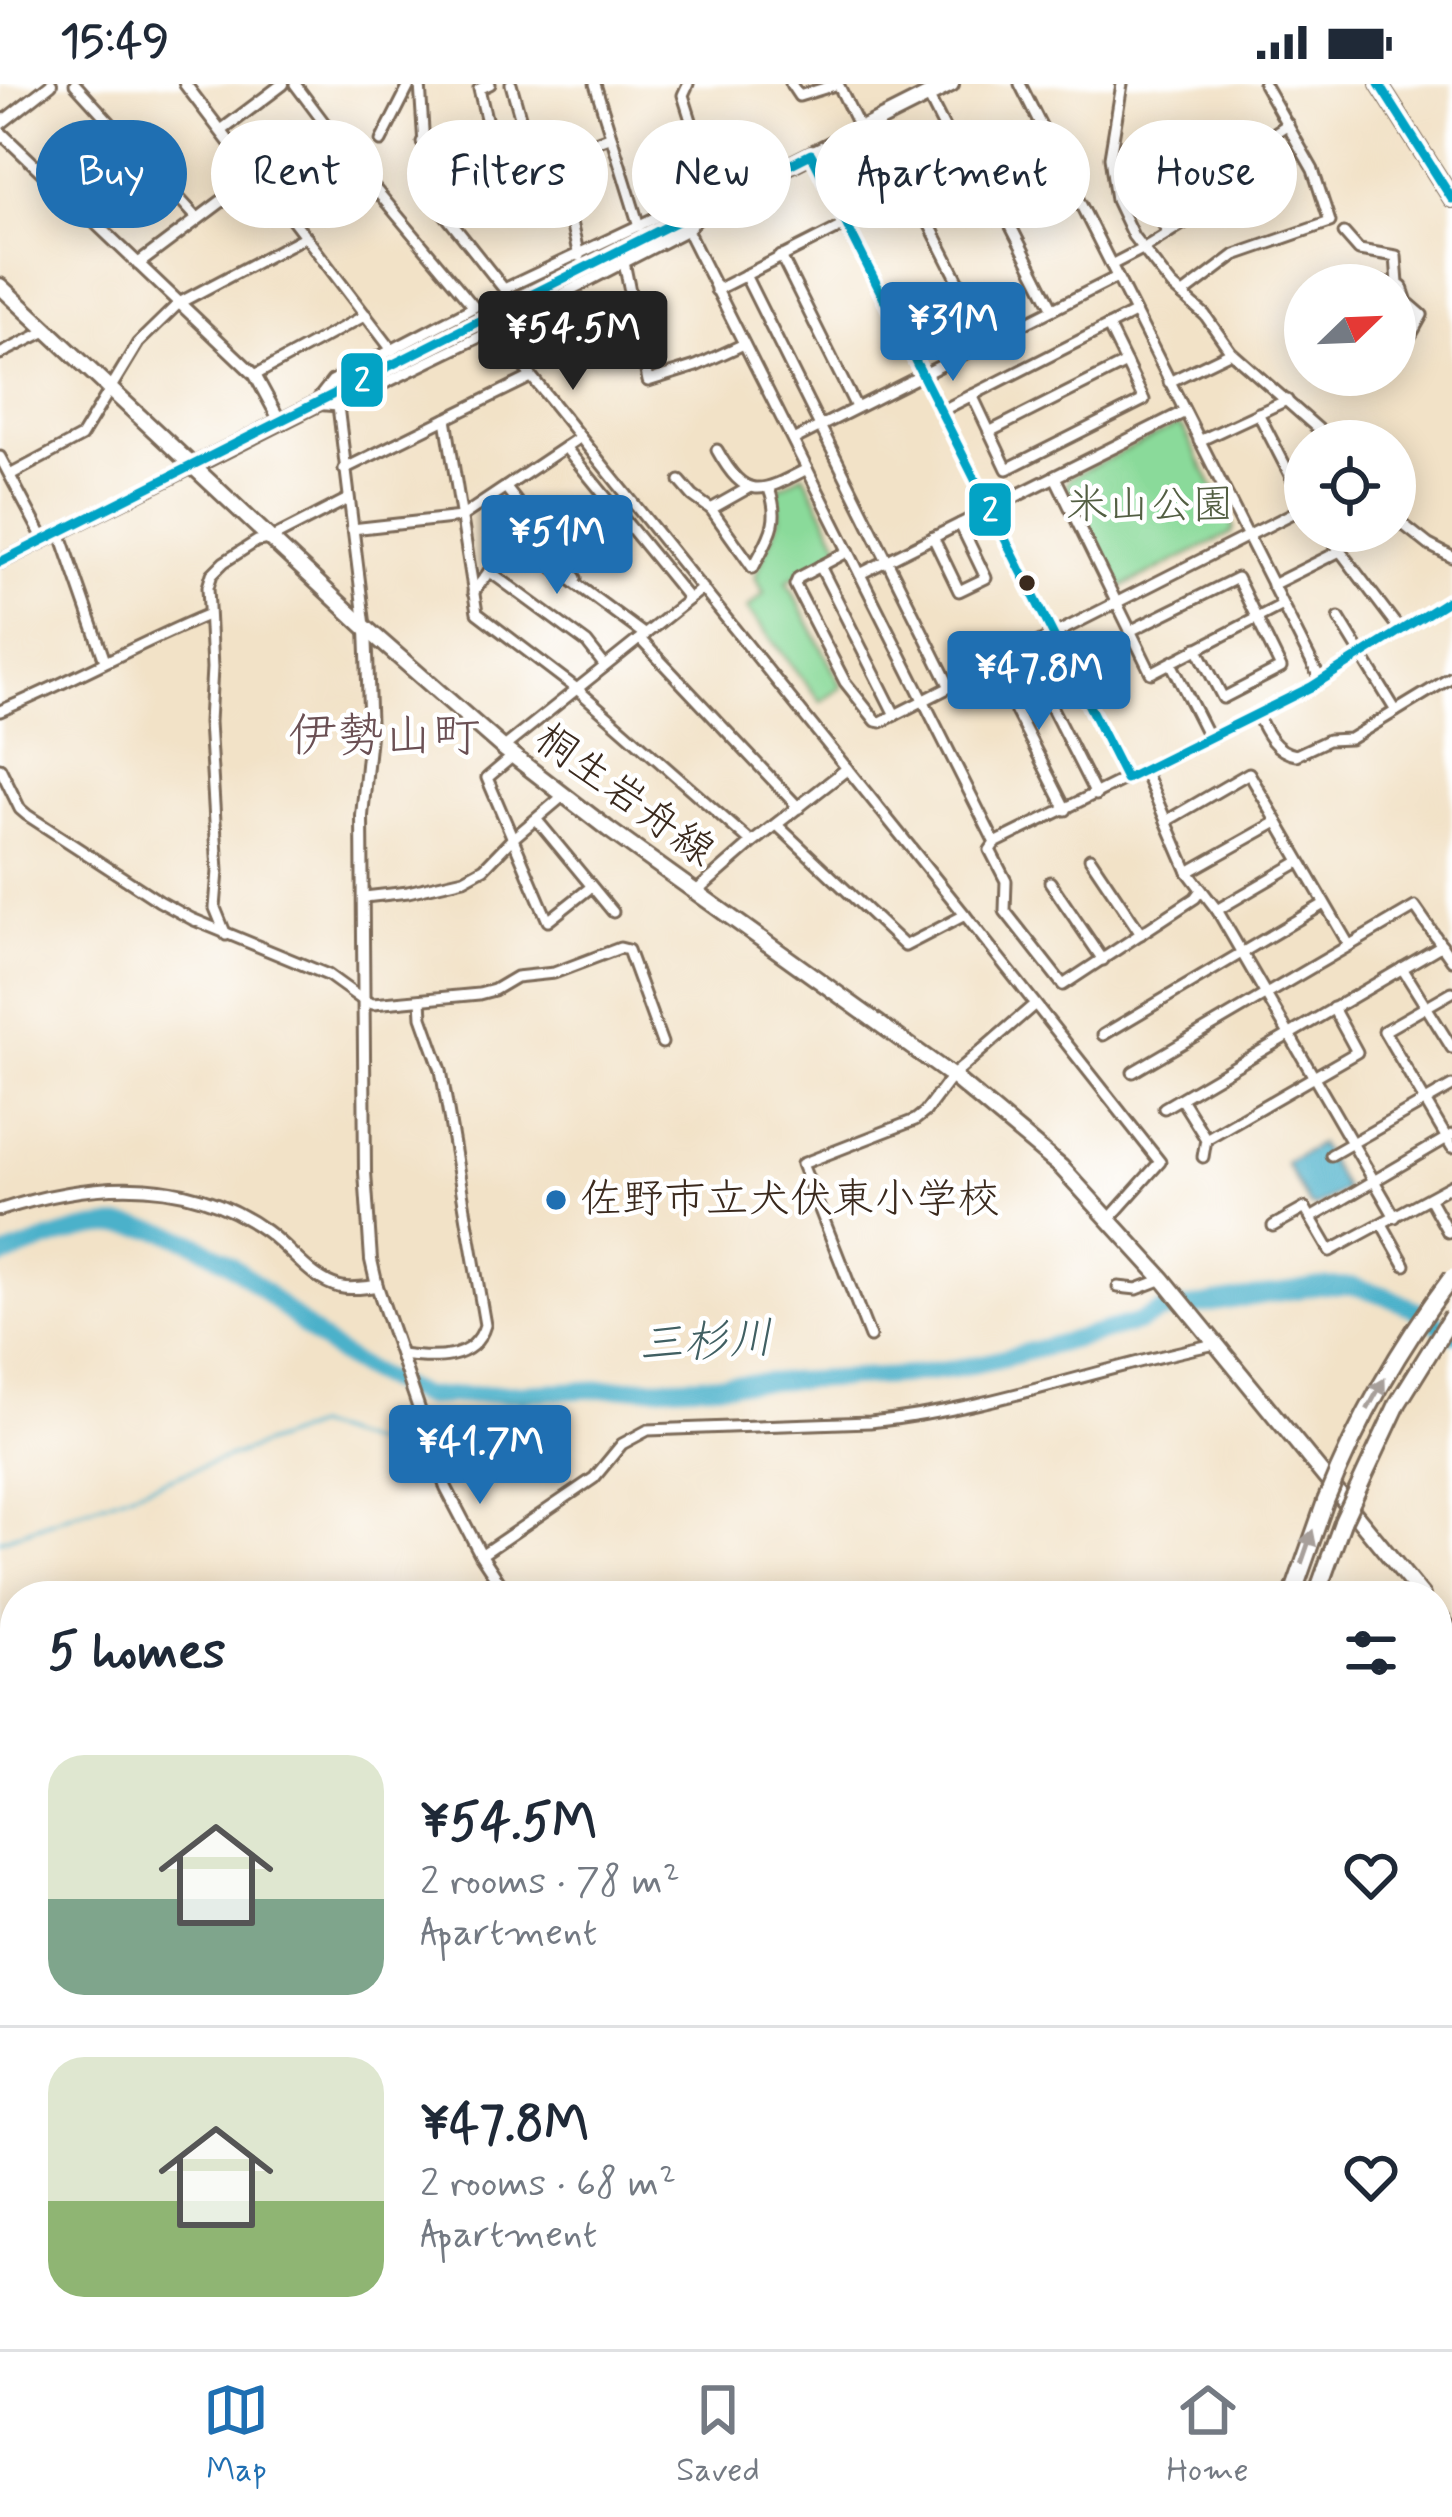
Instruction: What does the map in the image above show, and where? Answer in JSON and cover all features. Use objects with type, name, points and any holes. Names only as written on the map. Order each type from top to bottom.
[{"type":"highway","points":[[1297,1581],[1348,1449],[1420,1320],[1452,1277]]},
{"type":"highway","points":[[1321,1581],[1389,1420],[1452,1316]]},
{"type":"main road","points":[[879,120],[951,84]]},
{"type":"main road","points":[[1379,84],[1452,199]]},
{"type":"main road","points":[[791,164],[815,152]]},
{"type":"main road","points":[[0,562],[314,404],[339,398],[662,228]]},
{"type":"main road","name":"桐生岩舟線","points":[[0,286],[366,628],[508,752],[952,1076],[1048,1155],[1110,1219],[1213,1341]]},
{"type":"main road","points":[[1213,1341],[1410,1581]]},
{"type":"street","points":[[51,84],[0,128],[255,375],[280,421]]},
{"type":"street","points":[[75,84],[198,219]]},
{"type":"street","points":[[185,84],[214,120]]},
{"type":"street","points":[[235,120],[283,84]]},
{"type":"street","points":[[296,84],[361,172],[475,307],[332,381],[314,404]]},
{"type":"street","points":[[383,138],[410,84]]},
{"type":"street","points":[[420,84],[421,120]]},
{"type":"street","points":[[486,120],[479,89],[490,84]]},
{"type":"street","points":[[511,84],[521,120]]},
{"type":"street","points":[[595,84],[632,206]]},
{"type":"street","points":[[688,84],[683,95],[691,120]]},
{"type":"street","points":[[791,84],[799,96],[838,84],[856,120]]},
{"type":"street","points":[[1020,84],[1037,120]]},
{"type":"street","points":[[1122,84],[1112,134],[1112,179],[1124,220],[1231,352],[1308,420]]},
{"type":"street","points":[[1264,84],[1286,120]]},
{"type":"street","points":[[928,96],[940,120]]},
{"type":"street","points":[[1182,295],[1235,255],[1330,221],[1313,170],[1297,141]]},
{"type":"street","points":[[811,154],[815,162]]},
{"type":"street","points":[[139,264],[211,209]]},
{"type":"street","points":[[1090,224],[1321,681]]},
{"type":"street","points":[[300,228],[392,350]]},
{"type":"street","points":[[456,228],[505,289],[634,228]]},
{"type":"street","points":[[572,228],[579,256]]},
{"type":"street","points":[[716,290],[838,228]]},
{"type":"street","points":[[848,228],[1126,779]]},
{"type":"street","points":[[932,228],[989,341]]},
{"type":"street","points":[[1012,228],[1053,309]]},
{"type":"street","points":[[1165,228],[1168,233]]},
{"type":"street","points":[[1111,265],[1176,228]]},
{"type":"street","points":[[524,314],[687,230],[995,844]]},
{"type":"street","points":[[1344,233],[1359,250],[1396,256],[1397,264]]},
{"type":"street","points":[[10,475],[74,443],[138,343],[179,303],[306,236]]},
{"type":"street","points":[[781,256],[856,407]]},
{"type":"street","points":[[624,262],[648,381],[744,344]]},
{"type":"street","points":[[745,275],[950,686]]},
{"type":"street","points":[[793,440],[1118,277]]},
{"type":"street","points":[[903,336],[970,302]]},
{"type":"street","points":[[941,411],[1135,313]]},
{"type":"street","points":[[255,375],[366,315]]},
{"type":"street","points":[[972,395],[1007,470],[1144,400],[1108,326]]},
{"type":"street","points":[[498,1581],[446,1487],[371,1260],[366,1201],[362,816],[370,735],[366,628],[339,398],[494,329],[1160,1162],[1110,1219]]},
{"type":"street","points":[[0,354],[46,331]]},
{"type":"street","points":[[1169,382],[1231,352]]},
{"type":"street","points":[[989,432],[1126,363]]},
{"type":"street","points":[[344,469],[532,377]]},
{"type":"street","points":[[1199,441],[1286,400]]},
{"type":"street","points":[[860,574],[1184,412]]},
{"type":"street","points":[[1258,413],[1284,464]]},
{"type":"street","points":[[446,419],[481,619],[577,689],[752,843]]},
{"type":"street","points":[[352,529],[461,517],[580,437]]},
{"type":"street","points":[[565,447],[688,599]]},
{"type":"street","points":[[717,450],[729,471],[750,488]]},
{"type":"street","points":[[0,457],[44,540]]},
{"type":"street","points":[[711,509],[750,488],[769,489],[807,469]]},
{"type":"street","points":[[1055,477],[1151,673],[1282,605]]},
{"type":"street","points":[[680,481],[711,509],[754,568],[776,523],[769,489]]},
{"type":"street","points":[[506,488],[586,591]]},
{"type":"street","points":[[226,935],[214,908],[218,871],[208,722],[212,668],[208,587],[212,574],[224,562],[257,541],[270,539],[348,499]]},
{"type":"street","points":[[849,551],[795,583],[844,682],[881,722],[1284,517]]},
{"type":"street","points":[[933,537],[959,591],[965,590],[986,578],[960,524]]},
{"type":"street","points":[[60,532],[105,661]]},
{"type":"street","points":[[1416,534],[1452,557]]},
{"type":"street","points":[[473,592],[514,538],[642,637],[799,808]]},
{"type":"street","points":[[1272,585],[1338,552]]},
{"type":"street","points":[[1341,552],[1400,630]]},
{"type":"street","points":[[820,566],[895,715]]},
{"type":"street","points":[[489,571],[587,643],[605,666]]},
{"type":"street","points":[[1130,631],[1237,578],[1281,668],[1223,698],[1197,648]]},
{"type":"street","points":[[591,887],[548,921],[487,778],[508,752],[577,689],[703,588]]},
{"type":"street","points":[[1201,890],[1063,985],[1005,911],[1006,881],[990,850],[1321,681],[1452,598]]},
{"type":"street","points":[[0,711],[208,615]]},
{"type":"street","points":[[1339,618],[1396,711]]},
{"type":"street","points":[[1023,651],[1096,795]]},
{"type":"street","points":[[1171,663],[1209,738]]},
{"type":"street","points":[[993,666],[1066,810]]},
{"type":"street","points":[[1257,714],[1267,735],[1283,751],[1296,755],[1328,740],[1350,740],[1452,677]]},
{"type":"street","points":[[0,768],[20,809],[159,901],[226,935],[328,975],[364,1001],[478,994],[516,977],[554,973],[620,948],[628,950],[662,1043]]},
{"type":"street","points":[[697,891],[847,769]]},
{"type":"street","points":[[1144,770],[1188,872],[1217,910],[1395,1217]]},
{"type":"street","points":[[1168,820],[1249,773],[1349,945]]},
{"type":"street","points":[[365,897],[464,879],[484,868],[563,796]]},
{"type":"street","points":[[536,820],[613,912]]},
{"type":"street","points":[[1188,872],[1277,822]]},
{"type":"street","points":[[776,824],[905,946],[964,915]]},
{"type":"street","points":[[1090,858],[1141,934]]},
{"type":"street","points":[[1217,910],[1299,862]]},
{"type":"street","points":[[1050,882],[1102,960]]},
{"type":"street","points":[[1102,1035],[1324,904]]},
{"type":"street","points":[[1133,1072],[1415,907],[1452,960]]},
{"type":"street","points":[[1164,1108],[1442,945]]},
{"type":"street","points":[[1402,968],[1452,1048]]},
{"type":"street","points":[[1311,1218],[1450,1140],[1384,1031],[1452,992]]},
{"type":"street","points":[[400,1355],[453,1357],[473,1346],[484,1325],[441,1070],[422,1017],[421,1000]]},
{"type":"street","points":[[869,1336],[802,1164],[915,1120],[952,1076],[1035,1004]]},
{"type":"street","points":[[1206,1139],[1357,1052],[1333,1008]]},
{"type":"street","points":[[1331,1155],[1452,1085]]},
{"type":"street","points":[[1181,1099],[1206,1139],[1204,1157]]},
{"type":"street","points":[[1274,1226],[1305,1208],[1330,1251],[1452,1185]]},
{"type":"street","points":[[0,1210],[93,1187],[125,1186],[197,1196],[267,1231],[336,1286],[377,1286]]},
{"type":"street","points":[[1429,1198],[1448,1232]]},
{"type":"street","points":[[1382,1224],[1406,1265]]},
{"type":"street","points":[[1118,1287],[1167,1284]]},
{"type":"street","points":[[481,1556],[593,1478],[622,1444],[648,1430],[907,1418],[974,1406],[1213,1341]]},
{"type":"green space","name":"米山公園","points":[[1178,425],[1234,527],[1232,533],[1122,587],[1066,486],[1069,478]]},
{"type":"green space","points":[[804,474],[842,549],[787,581],[842,687],[821,702],[747,609],[764,593],[755,577],[779,521],[778,488]]},
{"type":"water","points":[[1319,1144],[1345,1189],[1315,1207],[1309,1205],[1286,1163]]},
{"type":"waterway","name":"三杉川","points":[[0,1258],[101,1227],[150,1229],[181,1237],[235,1268],[345,1357],[424,1397],[898,1376],[996,1360],[1140,1322],[1159,1312],[1320,1286],[1353,1286],[1384,1295],[1423,1313],[1452,1334]]},
{"type":"waterway","points":[[441,1452],[482,1447],[501,1439],[515,1424],[525,1394]]},
{"type":"waterway","points":[[0,1540],[314,1426],[386,1448],[419,1450]]},
{"type":"transit line","name":"2","points":[[1379,84],[1452,199]]},
{"type":"transit line","name":"2","points":[[0,562],[811,154],[1126,779],[1311,687],[1452,598]]},
{"type":"place","name":"佐野市立犬伏東小学校","points":[[556,1200]]},
{"type":"district","name":"伊勢山町","points":[[384,737]]}]
